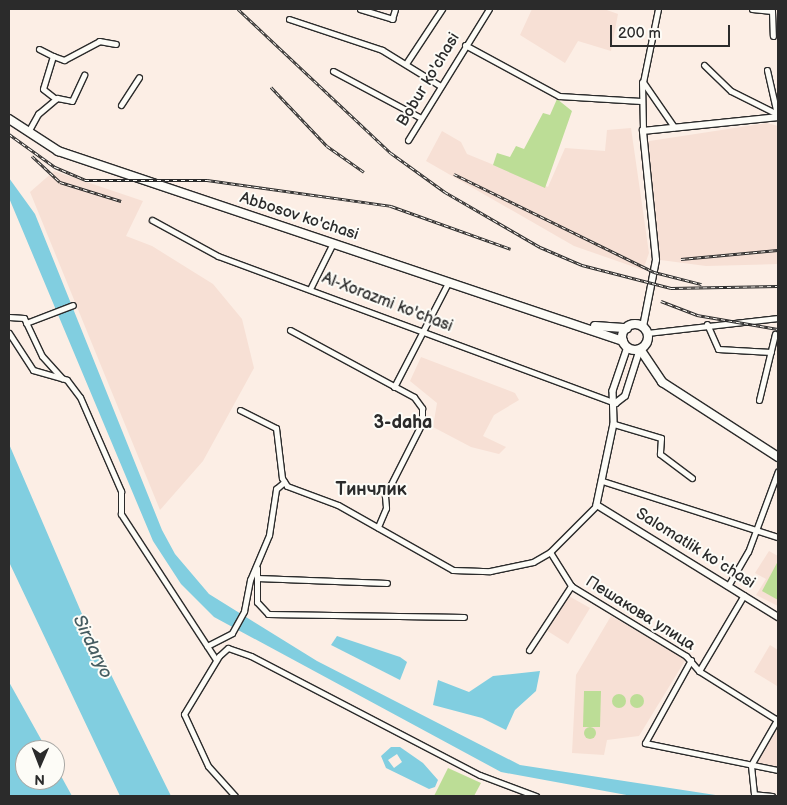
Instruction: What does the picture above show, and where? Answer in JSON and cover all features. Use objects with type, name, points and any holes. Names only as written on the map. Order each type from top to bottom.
[{"type":"main road","name":"Abbosov ko'chasi","points":[[9,119],[58,151],[588,326],[640,349]]},
{"type":"main road","name":"Abbosov ko'chasi","points":[[588,326],[645,330]]},
{"type":"main road","points":[[626,344],[627,328]]},
{"type":"main road","points":[[645,330],[640,349],[662,382],[778,456]]},
{"type":"street","points":[[360,9],[392,19],[395,9]]},
{"type":"street","points":[[406,62],[442,9]]},
{"type":"street","points":[[658,9],[642,82],[641,101],[656,260],[645,330],[778,318]]},
{"type":"street","points":[[752,9],[772,11],[773,36]]},
{"type":"street","name":"Bobur ko'chasi","points":[[408,140],[419,117],[486,10]]},
{"type":"street","points":[[289,19],[406,62],[439,85]]},
{"type":"street","points":[[40,48],[64,60],[99,41],[116,44]]},
{"type":"street","points":[[465,45],[558,96],[641,101]]},
{"type":"street","points":[[53,56],[43,89],[56,99],[72,102],[84,75]]},
{"type":"street","points":[[704,65],[731,91],[778,116]]},
{"type":"street","points":[[767,70],[778,116]]},
{"type":"street","points":[[333,71],[419,117]]},
{"type":"street","points":[[121,105],[139,77]]},
{"type":"street","points":[[642,82],[674,127]]},
{"type":"street","points":[[28,132],[38,114],[56,99]]},
{"type":"street","points":[[643,131],[778,116]]},
{"type":"street","name":"Al-Xorazmi ko'chasi","points":[[152,220],[218,256],[311,287],[616,403]]},
{"type":"street","points":[[311,287],[333,243]]},
{"type":"street","points":[[394,387],[449,281]]},
{"type":"street","points":[[26,323],[73,305]]},
{"type":"street","points":[[9,316],[20,316],[26,323],[42,356],[80,397],[121,491],[121,514],[216,660]]},
{"type":"street","points":[[707,324],[718,349],[771,352]]},
{"type":"street","points":[[290,330],[414,397],[423,415],[385,496],[386,508],[378,527]]},
{"type":"street","points":[[9,334],[33,370],[63,379]]},
{"type":"street","points":[[759,400],[775,334]]},
{"type":"street","points":[[284,482],[378,527],[435,564],[462,573],[513,567],[550,552],[597,505],[614,424],[616,403],[613,392],[626,344]]},
{"type":"street","points":[[616,403],[625,396],[640,349]]},
{"type":"street","points":[[240,410],[276,428],[284,482]]},
{"type":"street","points":[[614,424],[661,438],[660,454],[692,478]]},
{"type":"street","points":[[728,586],[756,528],[778,471]]},
{"type":"street","points":[[602,481],[756,528],[778,537]]},
{"type":"street","points":[[207,646],[232,633],[244,611],[269,536],[276,489],[284,482]]},
{"type":"street","name":"Salomatlik ko‘chasi","points":[[597,505],[778,617]]},
{"type":"street","name":"Пешакова улица","points":[[550,552],[571,586],[691,660],[699,671],[777,719]]},
{"type":"street","points":[[257,568],[256,602],[268,614],[464,617]]},
{"type":"street","points":[[257,578],[387,583]]},
{"type":"street","points":[[530,650],[571,586]]},
{"type":"street","points":[[699,671],[744,596]]},
{"type":"street","points":[[235,796],[208,766],[184,724],[184,714],[216,660],[228,648],[251,656],[480,775],[536,796]]},
{"type":"street","points":[[691,660],[644,738],[648,745],[778,770]]},
{"type":"street","points":[[772,796],[754,794],[751,765],[777,719]]},
{"type":"shaded area","points":[[532,9],[604,9],[618,14],[611,51],[578,41],[565,63],[520,35]]},
{"type":"shaded area","points":[[767,123],[778,126],[778,264],[706,266],[653,259],[643,142]]},
{"type":"shaded area","points":[[631,128],[649,253],[643,270],[574,246],[426,161],[442,131],[461,142],[467,154],[548,187],[565,148],[605,151],[607,130]]},
{"type":"shaded area","points":[[54,171],[143,201],[126,236],[152,246],[213,284],[242,319],[254,368],[203,461],[160,510],[30,192]]},
{"type":"shaded area","points":[[421,357],[515,393],[519,400],[494,415],[483,436],[506,447],[499,454],[471,447],[433,427],[437,403],[410,381]]},
{"type":"shaded area","points":[[769,551],[778,556],[778,606],[756,595],[766,579],[755,573]]},
{"type":"shaded area","points":[[567,595],[590,608],[568,644],[546,630]]},
{"type":"shaded area","points":[[611,616],[686,659],[639,736],[607,740],[604,755],[572,753],[576,675]]},
{"type":"shaded area","points":[[770,645],[778,650],[777,686],[754,672]]},
{"type":"shaded area","points":[[778,726],[778,771],[754,766]]},
{"type":"green space","points":[[557,99],[572,111],[545,188],[493,165],[497,153],[510,157],[516,146],[524,149],[543,113],[550,115]]},
{"type":"green space","points":[[778,561],[778,600],[762,591]]},
{"type":"green space","points":[[584,691],[601,691],[600,727],[583,727]]},
{"type":"green space","points":[[619,694],[624,696],[626,701],[624,706],[619,708],[614,706],[612,701],[614,696]]},
{"type":"green space","points":[[637,694],[642,696],[644,701],[642,706],[637,708],[632,706],[630,701],[632,696]]},
{"type":"green space","points":[[590,727],[596,733],[590,739],[584,733]]},
{"type":"green space","points":[[448,768],[481,783],[474,796],[434,796]]},
{"type":"water","points":[[9,178],[35,214],[162,530],[175,554],[209,594],[317,661],[520,765],[722,796],[632,796],[501,772],[214,617],[181,584],[153,541],[9,198]]},
{"type":"water","name":"Sirdaryo","points":[[9,444],[88,628],[171,796],[120,796],[9,562]]},
{"type":"water","points":[[337,636],[400,657],[407,662],[400,680],[331,645]]},
{"type":"water","points":[[540,671],[536,691],[515,710],[506,730],[482,718],[433,705],[438,680],[469,692],[493,676]]},
{"type":"water","points":[[9,682],[41,740],[15,740],[15,790],[65,790],[65,783],[72,796],[9,796]]},
{"type":"water","points":[[391,747],[400,747],[423,763],[438,780],[435,787],[429,789],[386,768],[381,756]],"holes":[[[397,754],[402,762],[394,768],[388,760]]]},
{"type":"railway","points":[[238,9],[391,153],[445,192],[540,247],[582,265],[671,288],[778,286]]},
{"type":"railway","points":[[271,87],[327,146],[364,172]]},
{"type":"railway","points":[[9,134],[55,167],[85,180],[207,180],[391,206],[511,249]]},
{"type":"railway","points":[[32,156],[60,182],[121,201]]},
{"type":"railway","points":[[454,174],[654,272],[701,284]]},
{"type":"railway","points":[[681,259],[778,250]]},
{"type":"railway","points":[[661,301],[697,315],[778,329]]},
{"type":"district","name":"3-daha","points":[[403,423]]},
{"type":"district","name":"Тинчлик","points":[[371,490]]}]
